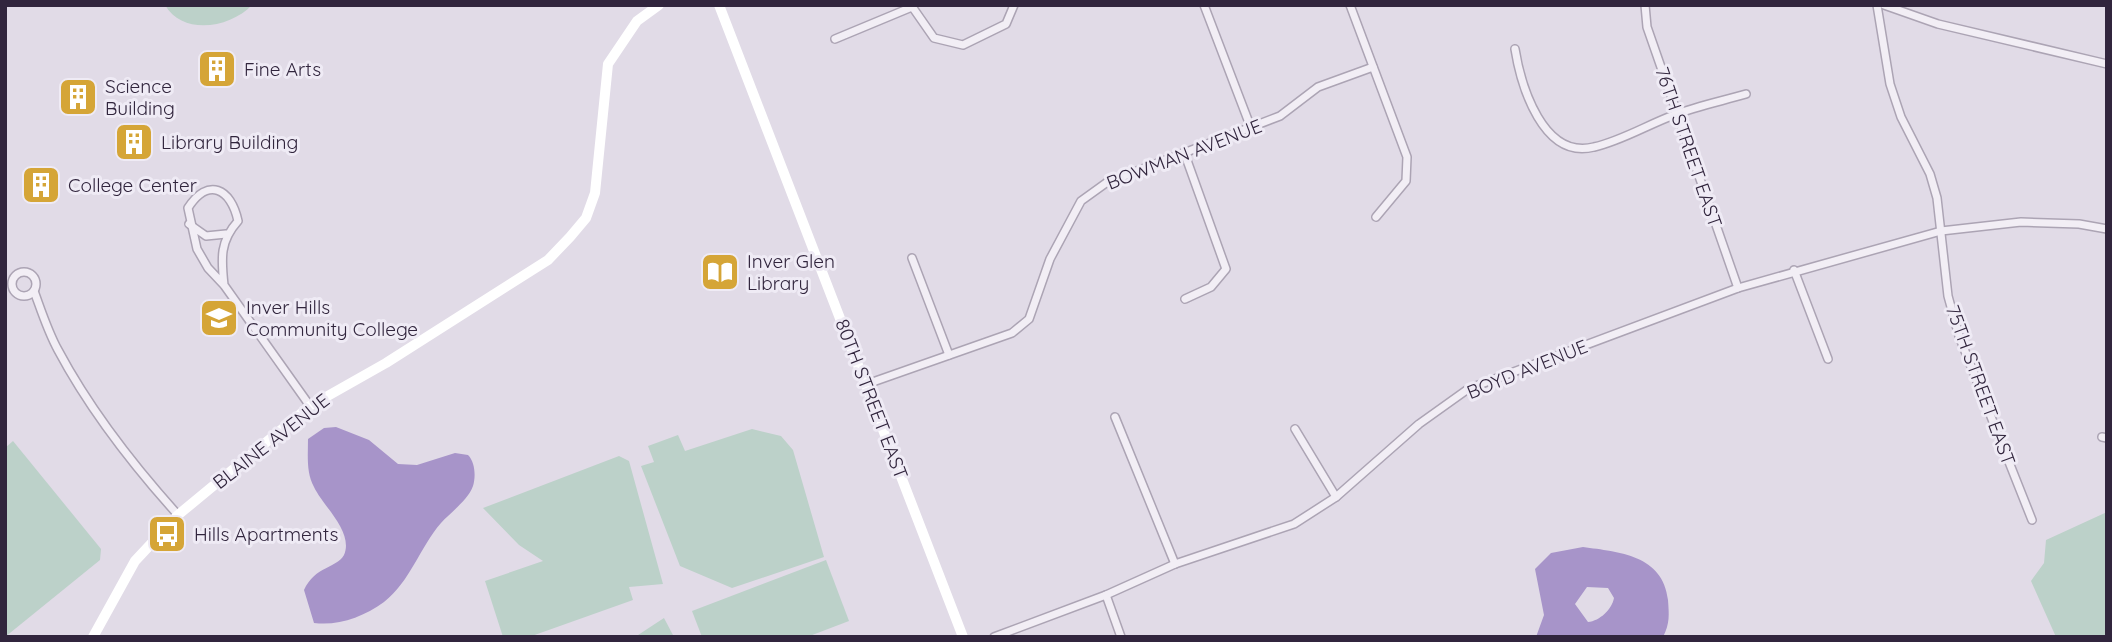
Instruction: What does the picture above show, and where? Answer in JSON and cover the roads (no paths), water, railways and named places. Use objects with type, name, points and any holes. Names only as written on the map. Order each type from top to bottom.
[{"type":"street","name":"BLAINE AVENUE","points":[[93,637],[135,561],[178,515],[310,406],[386,363],[548,260],[570,237],[586,218],[595,193],[608,64],[637,20],[659,5]]},
{"type":"street","name":"80TH STREET EAST","points":[[719,5],[963,637]]},
{"type":"street","points":[[835,39],[911,6],[934,38],[963,45],[1006,24],[1014,5]]},
{"type":"street","points":[[1204,5],[1251,128]]},
{"type":"street","points":[[1350,5],[1407,157],[1406,181],[1376,217]]},
{"type":"street","name":"76TH STREET EAST","points":[[1645,5],[1647,27],[1738,288]]},
{"type":"street","name":"75TH STREET EAST","points":[[1877,5],[1890,84],[1901,117],[1930,174],[1941,231],[1948,296],[1959,336],[2032,520]]},
{"type":"street","points":[[1884,5],[1938,23],[2107,64]]},
{"type":"street","points":[[1515,50],[1518,72],[1536,116],[1552,136],[1570,146],[1592,148],[1677,114],[1746,94]]},
{"type":"street","name":"BOWMAN AVENUE","points":[[867,384],[1012,333],[1030,319],[1049,259],[1081,201],[1106,183],[1280,116],[1318,87],[1373,68]]},
{"type":"street","points":[[1184,152],[1226,269],[1211,287],[1185,299]]},
{"type":"street","points":[[224,285],[220,257],[226,234],[238,221],[234,202],[223,192],[210,189],[197,194],[188,208],[189,224],[197,249],[208,268],[224,285],[310,406]]},
{"type":"street","name":"BOYD AVENUE","points":[[995,637],[1106,595],[1175,564],[1294,524],[1336,497],[1419,424],[1468,390],[1738,288],[1794,270],[1941,231],[2021,222],[2079,224],[2107,229]]},
{"type":"street","points":[[189,224],[206,236],[226,234]]},
{"type":"street","points":[[912,258],[949,355]]},
{"type":"street","points":[[1794,270],[1828,359]]},
{"type":"street","points":[[34,291],[56,348],[83,393],[136,468],[178,515]]},
{"type":"street","points":[[1115,417],[1175,564]]},
{"type":"street","points":[[1295,429],[1336,497]]},
{"type":"street","points":[[1106,595],[1121,637]]},
{"type":"place","name":"Fine Arts","points":[[217,69]]},
{"type":"place","name":"Science Building","points":[[78,97]]},
{"type":"place","name":"Library Building","points":[[134,142]]},
{"type":"place","name":"College Center","points":[[41,185]]},
{"type":"place","name":"Inver Glen Library","points":[[720,272]]},
{"type":"place","name":"Inver Hills Community College","points":[[219,318]]},
{"type":"place","name":"Hills Apartments","points":[[167,534]]}]
